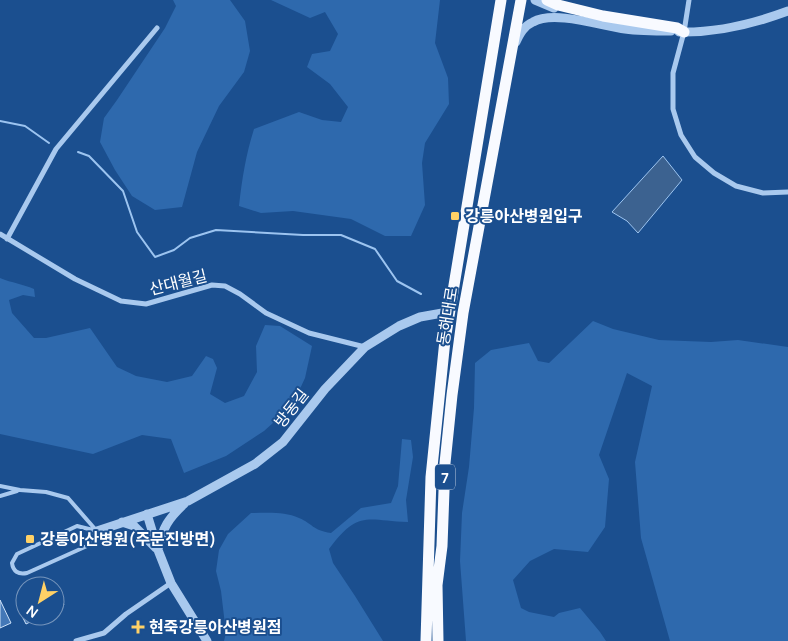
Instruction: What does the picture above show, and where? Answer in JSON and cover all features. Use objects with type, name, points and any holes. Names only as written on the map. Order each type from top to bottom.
[{"type":"highway","name":"동해대로","points":[[424,638],[431,478],[448,312],[501,0]]},
{"type":"highway","name":"동해대로","points":[[438,641],[437,585],[442,546],[445,463],[452,395],[463,313],[521,0]]},
{"type":"highway","points":[[560,0],[610,10],[679,31]]},
{"type":"highway","points":[[541,1],[679,31]]},
{"type":"highway","points":[[448,312],[463,313]]},
{"type":"highway","points":[[442,546],[443,641]]},
{"type":"street","points":[[689,0],[679,31],[673,73],[673,109],[681,135],[695,157],[714,173],[736,186],[763,192],[788,192]]},
{"type":"street","points":[[502,98],[515,46],[522,31],[534,21],[555,18],[584,21],[625,30],[679,31],[729,28],[758,22],[788,11]]},
{"type":"street","points":[[7,239],[56,149],[157,28]]},
{"type":"street","name":"산대월길","points":[[0,234],[75,279],[121,301],[146,304],[212,285],[225,286],[240,294],[266,313],[309,333],[365,347]]},
{"type":"street","name":"방동길","points":[[97,531],[188,501],[255,464],[283,442],[325,389],[365,347],[399,326],[420,317],[448,312]]},
{"type":"street","points":[[158,550],[162,530],[171,516],[188,501]]},
{"type":"street","points":[[147,514],[170,582],[207,641]]},
{"type":"street","points":[[122,522],[134,526],[158,550]]},
{"type":"street","points":[[76,641],[104,633],[126,614],[170,582]]},
{"type":"lane","points":[[0,486],[46,492],[68,498],[97,531]]},
{"type":"lane","points":[[0,496],[20,490]]},
{"type":"lane","points":[[81,526],[97,531],[87,546],[26,573],[16,572],[12,566],[12,559],[17,554],[74,528],[81,526]]},
{"type":"shaded area","points":[[173,0],[230,0],[245,21],[250,51],[244,72],[219,106],[197,152],[182,207],[155,210],[132,196],[100,142],[104,118],[165,28],[176,6]]},
{"type":"shaded area","points":[[271,0],[440,0],[435,43],[448,78],[449,104],[425,143],[422,163],[425,205],[411,236],[385,236],[351,219],[293,211],[261,213],[239,206],[245,167],[254,129],[299,112],[322,120],[341,122],[348,107],[330,84],[307,67],[312,54],[330,51],[338,34],[325,12],[310,18]]},
{"type":"shaded area","points":[[663,156],[682,180],[638,233],[627,221],[612,212]]},
{"type":"shaded area","points":[[0,278],[34,289],[35,297],[23,295],[9,300],[12,313],[34,338],[46,338],[90,328],[117,367],[136,376],[167,382],[192,376],[206,356],[213,359],[217,368],[210,394],[225,403],[244,396],[257,372],[256,346],[265,325],[280,326],[312,346],[305,378],[292,406],[264,431],[226,456],[184,473],[171,439],[142,435],[93,454],[0,434]]},
{"type":"shaded area","points":[[593,321],[613,329],[659,340],[711,342],[738,340],[788,347],[788,641],[670,641],[641,538],[635,462],[652,386],[627,373],[599,455],[609,479],[605,527],[588,552],[554,549],[530,561],[513,580],[521,608],[529,612],[554,617],[559,613],[580,608],[606,641],[466,641],[460,561],[462,513],[469,467],[474,408],[475,363],[491,350],[529,343],[538,361],[549,363]]},
{"type":"shaded area","points":[[402,439],[411,440],[413,457],[406,500],[408,522],[363,520],[348,528],[329,549],[333,563],[383,641],[224,641],[226,633],[221,591],[216,571],[219,550],[228,534],[251,513],[281,513],[293,516],[304,520],[316,529],[331,533],[361,508],[391,503],[398,486]]},
{"type":"building","points":[[0,600],[11,623],[0,628]]},
{"type":"waterway","points":[[0,121],[25,126],[49,143]]},
{"type":"waterway","points":[[78,152],[89,156],[123,191],[137,232],[155,257],[174,250],[190,238],[216,230],[303,235],[341,235],[375,249],[397,281],[421,294]]},
{"type":"place","name":"강릉아산병원입구","points":[[455,216]]},
{"type":"place","name":"강릉아산병원(주문진방면)","points":[[30,539]]},
{"type":"place","name":"현죽강릉아산병원점","points":[[138,627]]}]
